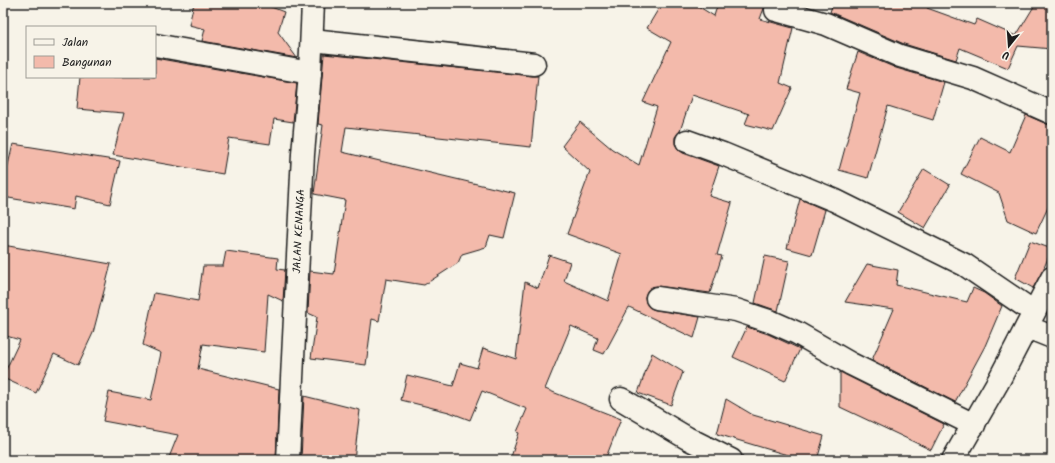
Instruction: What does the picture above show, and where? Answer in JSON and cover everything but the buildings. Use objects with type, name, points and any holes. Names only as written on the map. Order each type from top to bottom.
[{"type":"street","name":"JALAN KENANGA","points":[[288,460],[303,154],[310,73],[313,3]]},
{"type":"street","points":[[776,10],[826,24],[900,56],[973,78],[1052,113]]},
{"type":"street","points":[[312,40],[534,64]]},
{"type":"street","points":[[156,45],[310,73]]},
{"type":"street","points":[[687,141],[723,154],[834,200],[965,265],[1052,337]]},
{"type":"street","points":[[953,460],[1000,380],[1052,278]]},
{"type":"street","points":[[657,298],[736,310],[772,322],[797,333],[851,364],[974,425]]},
{"type":"street","points":[[621,400],[687,438],[731,460]]}]
